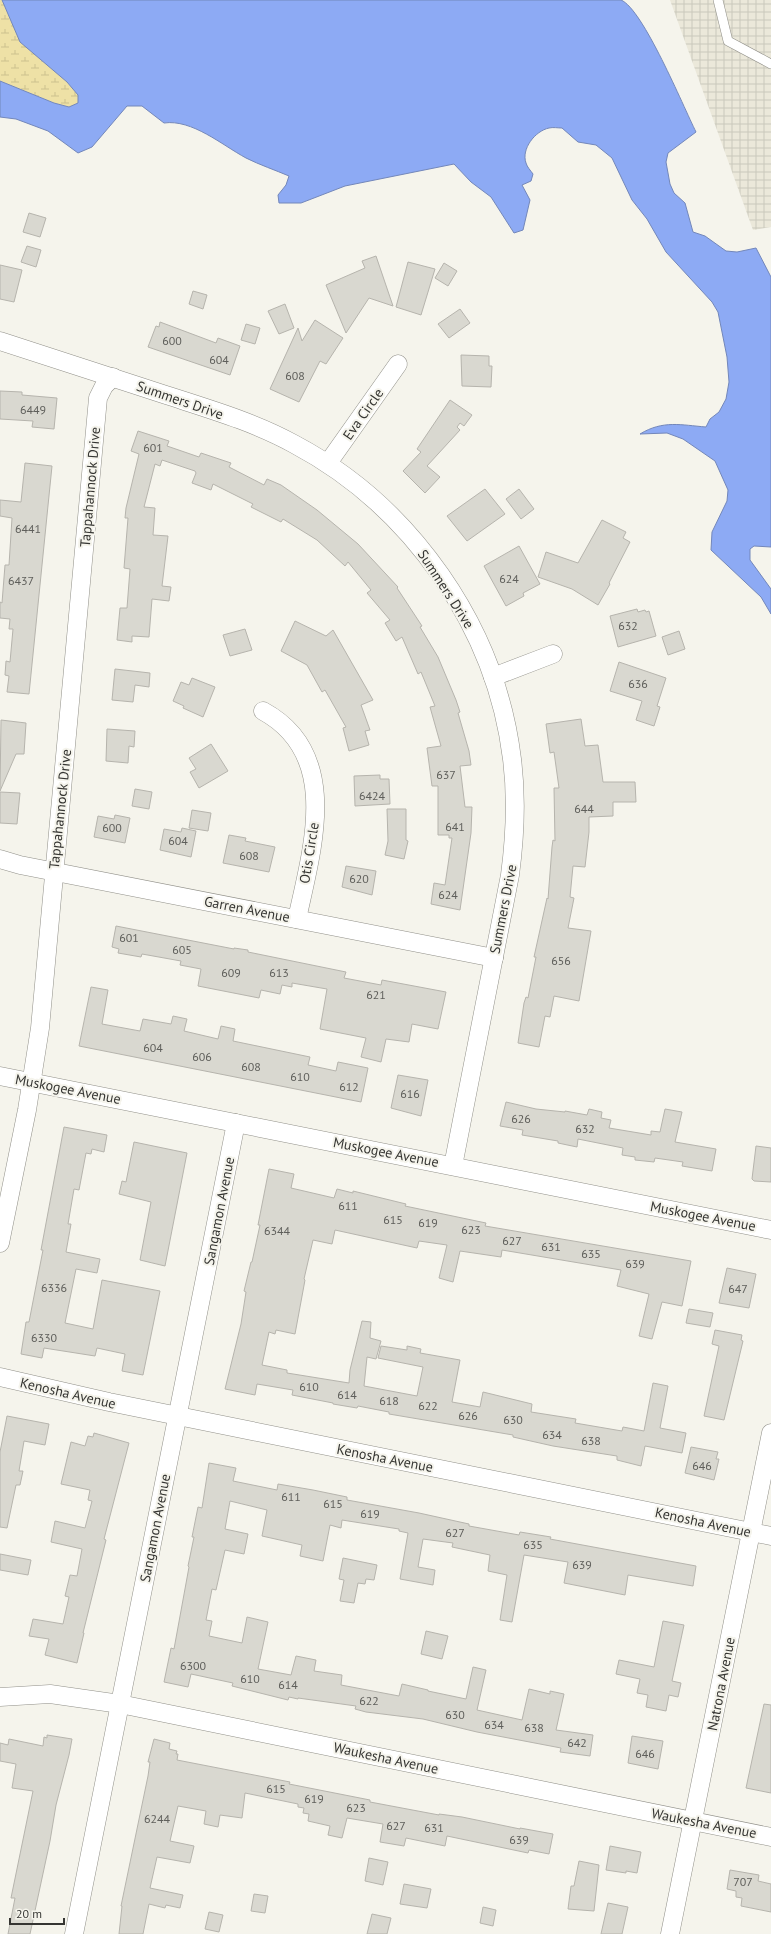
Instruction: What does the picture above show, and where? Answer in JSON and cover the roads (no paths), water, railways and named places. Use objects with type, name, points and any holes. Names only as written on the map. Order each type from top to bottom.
[{"type":"street","name":"Summers Drive","points":[[0,341],[112,377],[254,426],[292,443],[328,464],[355,483],[392,516],[421,548],[454,596],[478,639],[493,677],[505,718],[512,759],[515,801],[514,842],[510,875],[453,1166]]},
{"type":"street","name":"Eva Circle","points":[[328,464],[398,364]]},
{"type":"street","name":"Tappahannock Drive","points":[[0,1243],[32,1082],[40,1028],[54,871],[64,783],[98,398],[104,386],[112,377]]},
{"type":"street","points":[[493,677],[553,654]]},
{"type":"street","name":"Otis Circle","points":[[263,711],[285,725],[297,739],[306,756],[311,770],[315,806],[314,838],[297,919]]},
{"type":"street","name":"Garren Avenue","points":[[0,859],[494,958]]},
{"type":"street","name":"Muskogee Avenue","points":[[0,1076],[771,1230]]},
{"type":"street","name":"Sangamon Avenue","points":[[74,1934],[236,1123]]},
{"type":"street","name":"Kenosha Avenue","points":[[0,1377],[177,1416],[771,1536]]},
{"type":"street","name":"Natrona Avenue","points":[[670,1934],[771,1434]]},
{"type":"street","name":"Waukesha Avenue","points":[[0,1697],[50,1694],[120,1704],[771,1836]]},
{"type":"lane","points":[[718,0],[728,42],[771,64]]},
{"type":"water","points":[[2,0],[621,0],[630,7],[651,39],[696,132],[668,153],[666,162],[670,184],[674,193],[685,203],[693,232],[705,236],[726,251],[737,252],[756,248],[771,277],[771,547],[754,546],[750,549],[750,560],[771,589],[771,614],[761,597],[711,550],[712,532],[727,501],[728,490],[715,461],[683,439],[667,433],[640,434],[656,427],[672,424],[706,427],[710,419],[719,412],[726,399],[729,382],[727,357],[718,312],[712,302],[666,252],[647,219],[632,200],[612,158],[596,145],[578,142],[562,128],[549,128],[544,130],[530,141],[525,158],[528,167],[533,174],[531,181],[522,185],[530,200],[523,230],[514,233],[491,197],[471,182],[454,164],[345,186],[301,203],[279,203],[278,195],[286,185],[289,176],[246,158],[196,129],[175,123],[164,123],[142,106],[127,106],[92,147],[78,153],[48,131],[16,119],[0,117],[0,81],[54,103],[69,107],[78,103],[78,95],[67,82],[20,42]]}]
